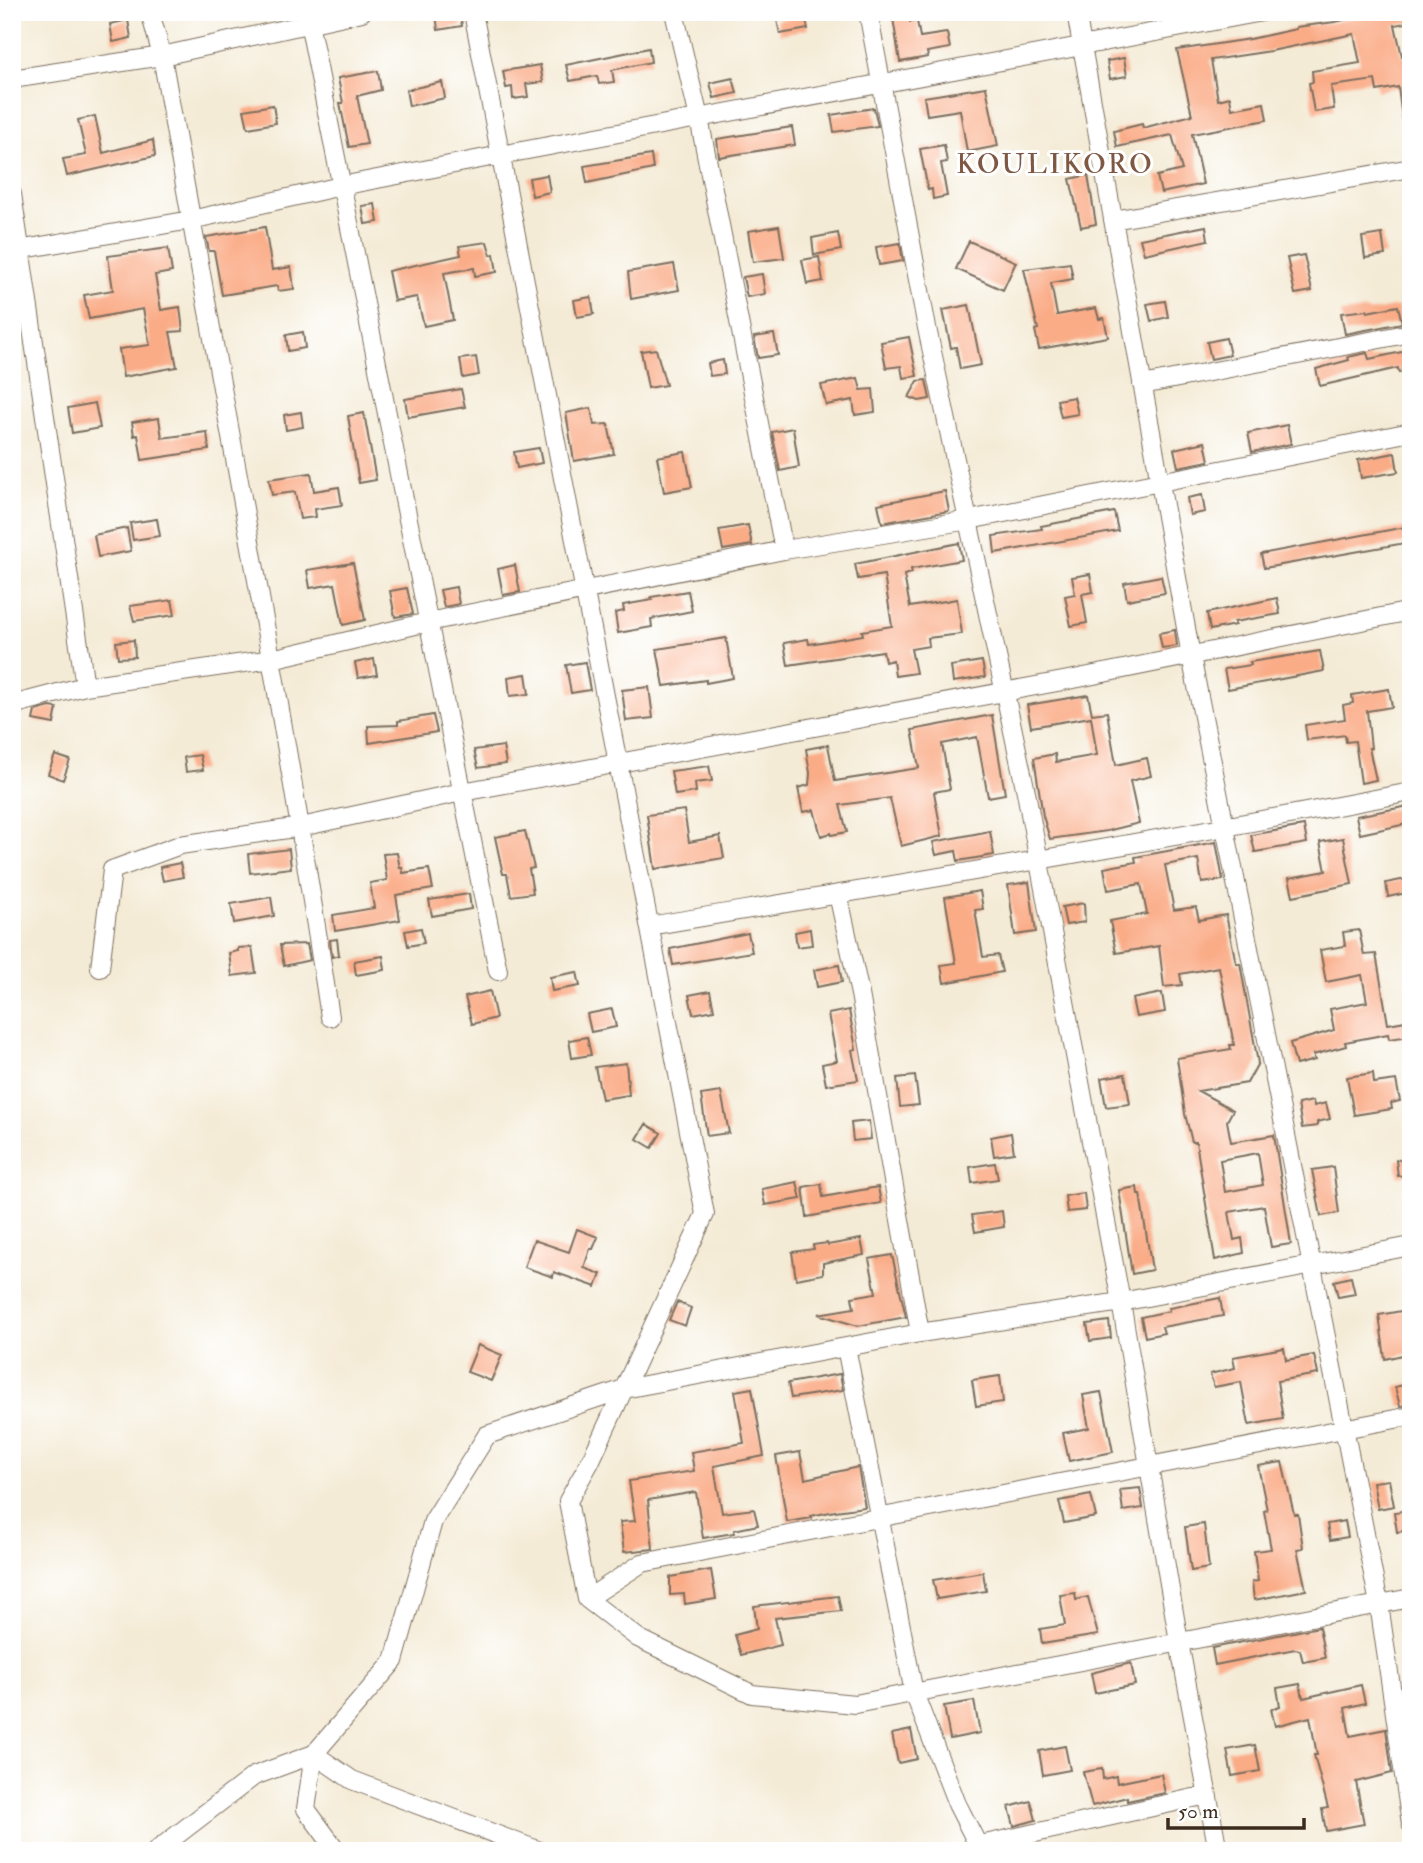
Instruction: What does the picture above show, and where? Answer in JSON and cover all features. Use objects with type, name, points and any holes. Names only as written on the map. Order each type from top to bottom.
[{"type":"street","points":[[150,12],[162,56],[272,659],[330,1017]]},
{"type":"street","points":[[12,79],[162,56],[308,17],[362,12]]},
{"type":"street","points":[[473,12],[705,1214],[590,1462],[568,1501],[587,1599],[638,1638],[752,1694],[855,1704],[1411,1598]]},
{"type":"street","points":[[674,12],[699,118],[785,550]]},
{"type":"street","points":[[868,12],[927,328],[1006,692],[1039,861],[1218,1851]]},
{"type":"street","points":[[1076,12],[1191,656],[1379,1604],[1411,1824]]},
{"type":"street","points":[[17,250],[191,219],[501,155],[1262,12]]},
{"type":"street","points":[[308,17],[498,971]]},
{"type":"street","points":[[1113,220],[1411,168]]},
{"type":"street","points":[[12,194],[17,250],[85,686]]},
{"type":"street","points":[[1142,385],[1411,333]]},
{"type":"street","points":[[12,705],[85,686],[272,659],[428,622],[785,550],[969,520],[1411,432]]},
{"type":"street","points":[[100,968],[112,870],[180,845],[301,827],[462,792],[1006,692],[1411,611]]},
{"type":"street","points":[[650,926],[1039,861],[1411,792]]},
{"type":"street","points":[[838,894],[860,994],[920,1333]]},
{"type":"street","points":[[156,1851],[254,1776],[314,1754],[394,1661],[433,1521],[487,1435],[624,1389],[920,1333],[1121,1303],[1411,1246]]},
{"type":"street","points":[[846,1347],[914,1693],[957,1804],[979,1848],[1207,1796]]},
{"type":"street","points":[[587,1599],[642,1563],[1411,1416]]},
{"type":"street","points":[[314,1754],[306,1808],[337,1851]]},
{"type":"street","points":[[314,1754],[352,1780],[540,1851]]},
{"type":"building","points":[[460,12],[462,26],[438,30],[436,14]]},
{"type":"building","points":[[892,12],[908,12],[910,22],[917,21],[920,37],[947,33],[950,48],[927,52],[928,57],[900,62]]},
{"type":"building","points":[[1370,12],[1411,12],[1411,22],[1395,25],[1402,56],[1411,55],[1411,117],[1402,118],[1398,87],[1377,91],[1375,80],[1331,86],[1334,109],[1314,112],[1309,83],[1313,82],[1312,71],[1360,63],[1354,34],[1211,60],[1218,100],[1230,97],[1232,109],[1264,103],[1267,120],[1192,134],[1203,184],[1161,193],[1157,176],[1182,170],[1172,135],[1117,147],[1114,131],[1142,124],[1143,128],[1192,115],[1177,50],[1250,39]]},
{"type":"building","points":[[805,15],[808,29],[780,34],[777,20]]},
{"type":"building","points":[[128,20],[131,38],[113,42],[110,24]]},
{"type":"building","points":[[649,48],[651,62],[612,70],[614,82],[599,84],[597,76],[570,81],[566,65]]},
{"type":"building","points":[[1124,58],[1127,76],[1110,79],[1107,61]]},
{"type":"building","points":[[540,65],[543,82],[526,84],[528,97],[513,99],[512,87],[506,88],[503,71]]},
{"type":"building","points":[[378,71],[381,90],[357,96],[367,144],[349,147],[338,78]]},
{"type":"building","points":[[733,78],[737,93],[714,98],[710,83]]},
{"type":"building","points":[[442,82],[445,98],[409,106],[406,90]]},
{"type":"building","points":[[986,87],[998,146],[967,152],[960,110],[927,115],[924,97]]},
{"type":"building","points":[[273,105],[276,123],[248,128],[244,110]]},
{"type":"building","points":[[874,108],[878,126],[834,132],[831,115]]},
{"type":"building","points":[[95,116],[103,153],[153,140],[155,156],[67,176],[63,159],[86,155],[78,120]]},
{"type":"building","points":[[792,127],[795,145],[719,157],[717,139]]},
{"type":"building","points":[[944,145],[947,162],[941,163],[947,196],[933,199],[932,189],[928,190],[920,149]]},
{"type":"building","points":[[651,155],[653,169],[587,183],[584,166]]},
{"type":"building","points":[[547,175],[550,192],[532,196],[529,178]]},
{"type":"building","points":[[1088,175],[1096,224],[1081,227],[1070,179]]},
{"type":"building","points":[[375,204],[378,222],[365,224],[362,206]]},
{"type":"building","points":[[779,226],[784,258],[753,262],[748,231]]},
{"type":"building","points":[[1206,226],[1208,240],[1144,254],[1140,239]]},
{"type":"building","points":[[265,227],[272,270],[291,267],[294,289],[278,291],[277,286],[222,295],[214,251],[209,251],[206,237]]},
{"type":"building","points":[[838,233],[841,250],[814,255],[812,238]]},
{"type":"building","points":[[1382,234],[1385,255],[1365,258],[1362,237]]},
{"type":"building","points":[[969,241],[1016,262],[1003,290],[956,269]]},
{"type":"building","points":[[487,242],[491,255],[494,254],[497,272],[475,276],[474,268],[444,273],[453,320],[424,326],[417,297],[394,301],[388,271],[461,255],[459,246]]},
{"type":"building","points":[[900,243],[903,261],[879,265],[876,247]]},
{"type":"building","points":[[168,248],[172,272],[155,275],[161,310],[180,307],[183,331],[170,332],[177,367],[123,377],[119,349],[150,345],[143,309],[89,319],[84,295],[113,290],[108,256]]},
{"type":"building","points":[[1304,255],[1312,291],[1295,294],[1287,258]]},
{"type":"building","points":[[819,257],[823,281],[807,284],[802,260]]},
{"type":"building","points":[[1070,263],[1073,279],[1051,283],[1057,315],[1096,308],[1099,319],[1104,318],[1108,337],[1039,349],[1035,330],[1038,329],[1024,269]]},
{"type":"building","points":[[674,264],[679,290],[631,299],[628,272]]},
{"type":"building","points":[[762,274],[765,294],[747,297],[743,277]]},
{"type":"building","points":[[591,297],[594,314],[577,317],[574,300]]},
{"type":"building","points":[[1165,301],[1168,317],[1151,321],[1147,304]]},
{"type":"building","points":[[969,305],[981,365],[960,369],[956,347],[951,348],[943,310]]},
{"type":"building","points":[[1398,306],[1402,323],[1345,334],[1341,313],[1367,312]]},
{"type":"building","points":[[303,332],[305,348],[288,351],[286,335]]},
{"type":"building","points":[[774,334],[778,355],[758,358],[754,337]]},
{"type":"building","points":[[909,337],[917,376],[903,378],[901,366],[886,368],[881,342]]},
{"type":"building","points":[[1226,338],[1230,355],[1211,359],[1207,342]]},
{"type":"building","points":[[656,349],[666,385],[648,388],[641,351]]},
{"type":"building","points":[[1411,350],[1411,370],[1399,373],[1398,368],[1320,386],[1316,369],[1367,353],[1369,359]]},
{"type":"building","points":[[476,357],[479,375],[463,378],[460,359]]},
{"type":"building","points":[[723,360],[725,374],[710,376],[708,363]]},
{"type":"building","points":[[858,378],[861,390],[873,389],[875,412],[855,415],[853,400],[826,405],[821,385]]},
{"type":"building","points":[[926,380],[930,399],[919,401],[909,397],[918,381]]},
{"type":"building","points":[[461,389],[465,407],[408,417],[405,399]]},
{"type":"building","points":[[1074,397],[1078,414],[1061,417],[1057,400]]},
{"type":"building","points":[[95,403],[100,428],[72,433],[68,408]]},
{"type":"building","points":[[591,408],[594,425],[608,424],[614,454],[574,461],[566,413]]},
{"type":"building","points":[[301,412],[303,427],[286,430],[284,415]]},
{"type":"building","points":[[364,413],[376,480],[359,483],[348,416]]},
{"type":"building","points":[[159,418],[162,438],[207,432],[209,450],[142,460],[138,435],[134,436],[132,422]]},
{"type":"building","points":[[1287,425],[1291,444],[1252,452],[1248,433]]},
{"type":"building","points":[[793,428],[799,467],[780,471],[772,432]]},
{"type":"building","points":[[1205,442],[1209,461],[1178,467],[1174,449]]},
{"type":"building","points":[[539,448],[542,463],[517,468],[514,452]]},
{"type":"building","points":[[685,452],[692,487],[664,492],[657,457]]},
{"type":"building","points":[[1395,453],[1398,472],[1361,478],[1358,460]]},
{"type":"building","points":[[311,473],[314,491],[339,487],[342,505],[315,509],[316,517],[300,519],[295,492],[272,495],[269,479]]},
{"type":"building","points":[[945,491],[949,511],[882,523],[878,504]]},
{"type":"building","points":[[1202,495],[1205,512],[1190,515],[1187,498]]},
{"type":"building","points":[[1114,512],[1118,531],[995,553],[993,536],[1042,529],[1041,526]]},
{"type":"building","points":[[157,519],[160,536],[133,540],[130,523]]},
{"type":"building","points":[[748,525],[752,545],[723,550],[719,530]]},
{"type":"building","points":[[1411,526],[1411,542],[1264,568],[1261,554]]},
{"type":"building","points":[[127,528],[131,551],[98,557],[94,535]]},
{"type":"building","points":[[959,543],[962,560],[911,569],[912,573],[904,575],[910,607],[957,599],[962,634],[928,638],[929,646],[911,649],[916,673],[895,676],[893,660],[885,662],[883,651],[788,665],[784,643],[808,639],[809,644],[863,635],[862,631],[892,626],[884,575],[858,579],[855,564]]},
{"type":"building","points":[[353,563],[365,620],[343,625],[335,584],[310,588],[307,570]]},
{"type":"building","points":[[515,565],[520,592],[503,595],[498,569]]},
{"type":"building","points":[[1090,574],[1093,592],[1082,594],[1087,623],[1071,626],[1065,596],[1075,594],[1072,577]]},
{"type":"building","points":[[1161,576],[1165,593],[1127,600],[1124,583]]},
{"type":"building","points":[[456,587],[459,604],[444,607],[440,590]]},
{"type":"building","points":[[407,588],[413,614],[395,617],[390,591]]},
{"type":"building","points":[[688,591],[692,611],[651,619],[652,627],[618,633],[615,613],[624,611],[623,605]]},
{"type":"building","points":[[1277,598],[1280,614],[1234,622],[1235,625],[1210,630],[1207,613]]},
{"type":"building","points":[[172,600],[175,615],[134,621],[130,606]]},
{"type":"building","points":[[1175,630],[1177,646],[1162,648],[1159,633]]},
{"type":"building","points":[[726,638],[733,678],[664,686],[657,649]]},
{"type":"building","points":[[134,640],[135,657],[118,658],[116,642]]},
{"type":"building","points":[[1320,651],[1324,671],[1228,689],[1224,669]]},
{"type":"building","points":[[374,659],[377,675],[358,678],[355,663]]},
{"type":"building","points":[[982,661],[985,677],[953,682],[951,666]]},
{"type":"building","points":[[585,662],[590,690],[571,693],[566,665]]},
{"type":"building","points":[[526,674],[529,694],[510,696],[508,677]]},
{"type":"building","points":[[649,687],[653,718],[626,721],[622,690]]},
{"type":"building","points":[[1389,689],[1392,707],[1367,711],[1369,748],[1376,780],[1361,783],[1355,741],[1346,742],[1345,735],[1307,740],[1305,725],[1345,719],[1343,705],[1353,703],[1352,695]]},
{"type":"building","points":[[1088,695],[1092,714],[1107,712],[1116,765],[1147,758],[1151,776],[1130,781],[1139,823],[1107,831],[1050,839],[1043,816],[1034,758],[1055,754],[1056,762],[1097,755],[1091,717],[1031,727],[1027,705]]},
{"type":"building","points":[[57,708],[54,724],[33,720],[35,711]]},
{"type":"building","points":[[433,715],[437,732],[369,743],[368,726],[398,725],[398,721]]},
{"type":"building","points":[[992,715],[1005,794],[988,797],[977,737],[942,744],[950,789],[934,792],[942,836],[901,846],[890,798],[840,805],[847,832],[831,835],[821,836],[814,810],[803,812],[798,788],[809,785],[806,749],[828,745],[835,781],[919,768],[912,730]]},
{"type":"building","points":[[503,746],[506,764],[478,768],[474,750]]},
{"type":"building","points":[[55,755],[70,760],[63,780],[48,774]]},
{"type":"building","points":[[200,755],[203,770],[186,772],[184,757]]},
{"type":"building","points":[[709,766],[712,781],[695,783],[696,792],[675,795],[671,771]]},
{"type":"building","points":[[1409,806],[1411,823],[1360,834],[1356,816]]},
{"type":"building","points":[[684,810],[689,842],[720,836],[724,858],[655,869],[647,815]]},
{"type":"building","points":[[1304,826],[1307,843],[1255,852],[1251,835]]},
{"type":"building","points":[[525,831],[534,868],[529,869],[533,893],[511,896],[495,837]]},
{"type":"building","points":[[990,831],[994,855],[958,861],[956,851],[936,855],[933,842]]},
{"type":"building","points":[[1343,838],[1352,884],[1293,896],[1289,878],[1326,871],[1320,842]]},
{"type":"building","points":[[1216,842],[1223,880],[1202,883],[1198,859],[1165,865],[1174,910],[1196,907],[1199,920],[1226,915],[1236,963],[1240,963],[1258,1063],[1247,1083],[1198,1091],[1233,1110],[1227,1121],[1231,1142],[1274,1135],[1291,1244],[1271,1247],[1264,1206],[1229,1212],[1234,1240],[1242,1238],[1244,1253],[1215,1260],[1196,1142],[1192,1142],[1185,1114],[1177,1058],[1231,1049],[1230,1045],[1234,1045],[1219,967],[1180,974],[1182,985],[1164,987],[1159,946],[1116,953],[1110,921],[1147,914],[1141,884],[1108,890],[1104,868],[1136,862],[1135,857]],"holes":[[[1258,1153],[1263,1185],[1225,1192],[1220,1160]]]},
{"type":"building","points":[[289,849],[291,868],[250,873],[248,854]]},
{"type":"building","points":[[397,853],[403,873],[429,869],[433,889],[396,895],[400,920],[335,931],[333,915],[374,908],[370,883],[387,880],[383,854]]},
{"type":"building","points":[[180,863],[183,877],[163,881],[160,867]]},
{"type":"building","points":[[1411,878],[1411,892],[1388,897],[1386,883]]},
{"type":"building","points":[[1029,882],[1036,932],[1015,935],[1008,885]]},
{"type":"building","points":[[980,891],[983,909],[975,910],[983,957],[998,955],[1002,972],[944,983],[941,965],[956,963],[945,897]]},
{"type":"building","points":[[469,894],[471,909],[432,916],[429,900]]},
{"type":"building","points":[[271,897],[274,916],[234,923],[231,904]]},
{"type":"building","points":[[1084,903],[1085,922],[1066,925],[1062,907]]},
{"type":"building","points":[[421,928],[424,943],[408,946],[405,931]]},
{"type":"building","points":[[810,929],[812,945],[797,947],[795,932]]},
{"type":"building","points":[[1359,930],[1364,955],[1376,954],[1388,1024],[1411,1020],[1411,1036],[1389,1039],[1388,1034],[1345,1042],[1346,1046],[1313,1055],[1315,1060],[1296,1065],[1290,1043],[1334,1030],[1330,1009],[1367,1002],[1362,975],[1326,982],[1320,950],[1345,946],[1343,932]]},
{"type":"building","points":[[748,933],[752,952],[673,965],[670,949]]},
{"type":"building","points":[[337,939],[339,955],[332,957],[330,940]]},
{"type":"building","points":[[307,944],[310,960],[284,966],[280,945]]},
{"type":"building","points":[[252,947],[256,973],[232,976],[229,953],[238,951],[238,948]]},
{"type":"building","points":[[383,956],[385,970],[356,975],[354,961]]},
{"type":"building","points":[[839,965],[842,982],[817,987],[814,970]]},
{"type":"building","points":[[577,972],[580,986],[552,991],[550,977]]},
{"type":"building","points":[[490,991],[496,1018],[472,1024],[465,997]]},
{"type":"building","points":[[710,991],[714,1010],[693,1014],[689,995]]},
{"type":"building","points":[[1162,993],[1165,1012],[1136,1017],[1132,999]]},
{"type":"building","points":[[612,1009],[616,1027],[591,1032],[587,1014]]},
{"type":"building","points":[[849,1010],[856,1049],[852,1050],[858,1080],[826,1085],[822,1064],[837,1061],[828,1014]]},
{"type":"building","points":[[587,1037],[591,1055],[572,1058],[569,1040]]},
{"type":"building","points":[[626,1063],[629,1095],[602,1099],[595,1067]]},
{"type":"building","points":[[1373,1073],[1374,1083],[1396,1080],[1400,1101],[1391,1103],[1392,1109],[1354,1115],[1347,1077]]},
{"type":"building","points":[[1125,1074],[1130,1104],[1106,1107],[1101,1078]]},
{"type":"building","points":[[915,1076],[919,1105],[900,1107],[897,1078]]},
{"type":"building","points":[[721,1092],[729,1133],[707,1136],[701,1095]]},
{"type":"building","points":[[1313,1101],[1314,1106],[1326,1103],[1330,1119],[1317,1122],[1317,1126],[1302,1128],[1298,1104]]},
{"type":"building","points":[[869,1121],[871,1139],[853,1141],[851,1123]]},
{"type":"building","points":[[646,1124],[661,1133],[652,1148],[637,1139]]},
{"type":"building","points":[[1011,1133],[1014,1153],[994,1156],[991,1137]]},
{"type":"building","points":[[1411,1158],[1411,1174],[1398,1176],[1396,1160]]},
{"type":"building","points":[[995,1163],[998,1179],[972,1183],[970,1167]]},
{"type":"building","points":[[1333,1167],[1339,1213],[1321,1216],[1312,1170]]},
{"type":"building","points":[[797,1182],[801,1199],[765,1205],[762,1189]]},
{"type":"building","points":[[821,1184],[823,1197],[878,1187],[881,1203],[807,1217],[803,1187]]},
{"type":"building","points":[[1137,1187],[1152,1270],[1132,1274],[1119,1190]]},
{"type":"building","points":[[1084,1193],[1086,1210],[1067,1212],[1065,1196]]},
{"type":"building","points":[[1002,1211],[1004,1227],[975,1232],[972,1215]]},
{"type":"building","points":[[577,1229],[598,1237],[593,1249],[590,1249],[584,1268],[601,1274],[596,1287],[554,1272],[553,1277],[524,1267],[534,1240],[569,1252]]},
{"type":"building","points":[[861,1239],[864,1255],[823,1263],[823,1274],[796,1279],[792,1252],[814,1249],[813,1245]]},
{"type":"building","points":[[892,1255],[906,1317],[858,1326],[818,1314],[854,1308],[852,1297],[876,1293],[869,1259]]},
{"type":"building","points":[[1351,1277],[1355,1294],[1338,1297],[1334,1281]]},
{"type":"building","points":[[1220,1298],[1223,1316],[1162,1327],[1164,1333],[1145,1337],[1141,1317],[1169,1311],[1169,1308]]},
{"type":"building","points":[[677,1302],[691,1308],[685,1326],[669,1320]]},
{"type":"building","points":[[1407,1310],[1411,1353],[1385,1359],[1379,1315]]},
{"type":"building","points":[[1109,1321],[1111,1338],[1090,1341],[1087,1324]]},
{"type":"building","points":[[478,1345],[502,1355],[491,1381],[467,1372]]},
{"type":"building","points":[[1284,1348],[1286,1360],[1314,1355],[1318,1374],[1277,1381],[1283,1419],[1249,1425],[1241,1382],[1214,1387],[1210,1374],[1235,1368],[1233,1357]]},
{"type":"building","points":[[840,1374],[843,1390],[791,1398],[788,1383]]},
{"type":"building","points":[[1000,1376],[1003,1402],[976,1406],[972,1380]]},
{"type":"building","points":[[1411,1383],[1411,1405],[1400,1406],[1395,1387]]},
{"type":"building","points":[[752,1388],[764,1456],[714,1466],[722,1513],[754,1509],[758,1525],[734,1530],[734,1533],[703,1538],[696,1492],[648,1500],[653,1549],[624,1552],[620,1522],[635,1521],[629,1481],[694,1471],[691,1452],[744,1443],[735,1391]]},
{"type":"building","points":[[1101,1392],[1113,1452],[1069,1461],[1063,1433],[1089,1428],[1083,1395]]},
{"type":"building","points":[[800,1452],[805,1479],[858,1467],[865,1507],[787,1522],[776,1456]]},
{"type":"building","points":[[1282,1462],[1294,1514],[1298,1514],[1303,1548],[1297,1549],[1306,1590],[1254,1600],[1252,1582],[1258,1581],[1254,1551],[1271,1549],[1258,1466]]},
{"type":"building","points":[[1389,1480],[1394,1506],[1378,1509],[1373,1482]]},
{"type":"building","points":[[1140,1488],[1143,1508],[1123,1511],[1120,1490]]},
{"type":"building","points":[[1091,1495],[1096,1517],[1064,1523],[1059,1501]]},
{"type":"building","points":[[1411,1510],[1411,1530],[1397,1532],[1394,1512]]},
{"type":"building","points":[[1345,1521],[1348,1537],[1330,1540],[1327,1524]]},
{"type":"building","points":[[1204,1524],[1209,1568],[1191,1571],[1185,1527]]},
{"type":"building","points":[[711,1570],[716,1599],[685,1604],[684,1594],[670,1595],[670,1577]]},
{"type":"building","points":[[983,1572],[986,1591],[937,1599],[933,1580]]},
{"type":"building","points":[[1075,1593],[1076,1600],[1088,1597],[1098,1635],[1042,1644],[1040,1629],[1065,1625],[1060,1595]]},
{"type":"building","points":[[838,1596],[841,1611],[775,1618],[781,1645],[741,1655],[735,1635],[757,1629],[754,1606]]},
{"type":"building","points":[[1319,1627],[1325,1658],[1303,1662],[1300,1650],[1295,1649],[1215,1665],[1212,1648]]},
{"type":"building","points":[[1131,1663],[1135,1685],[1095,1693],[1091,1673]]},
{"type":"building","points":[[1300,1684],[1303,1698],[1361,1685],[1365,1703],[1345,1708],[1350,1736],[1386,1729],[1392,1773],[1356,1782],[1364,1824],[1326,1831],[1322,1809],[1328,1808],[1314,1755],[1317,1755],[1310,1717],[1275,1726],[1271,1709],[1280,1706],[1277,1688]]},
{"type":"building","points":[[974,1701],[980,1733],[950,1739],[944,1706]]},
{"type":"building","points":[[911,1730],[917,1759],[898,1763],[892,1734]]},
{"type":"building","points":[[1255,1745],[1260,1771],[1232,1776],[1227,1750]]},
{"type":"building","points":[[1065,1746],[1070,1770],[1043,1775],[1039,1751]]},
{"type":"building","points":[[1102,1769],[1103,1779],[1116,1776],[1117,1783],[1161,1774],[1165,1793],[1127,1801],[1127,1797],[1092,1806],[1083,1772]]},
{"type":"building","points":[[1031,1801],[1036,1820],[1014,1826],[1009,1807]]},
{"type":"district","name":"KOULIKORO","points":[[1055,164]]}]
